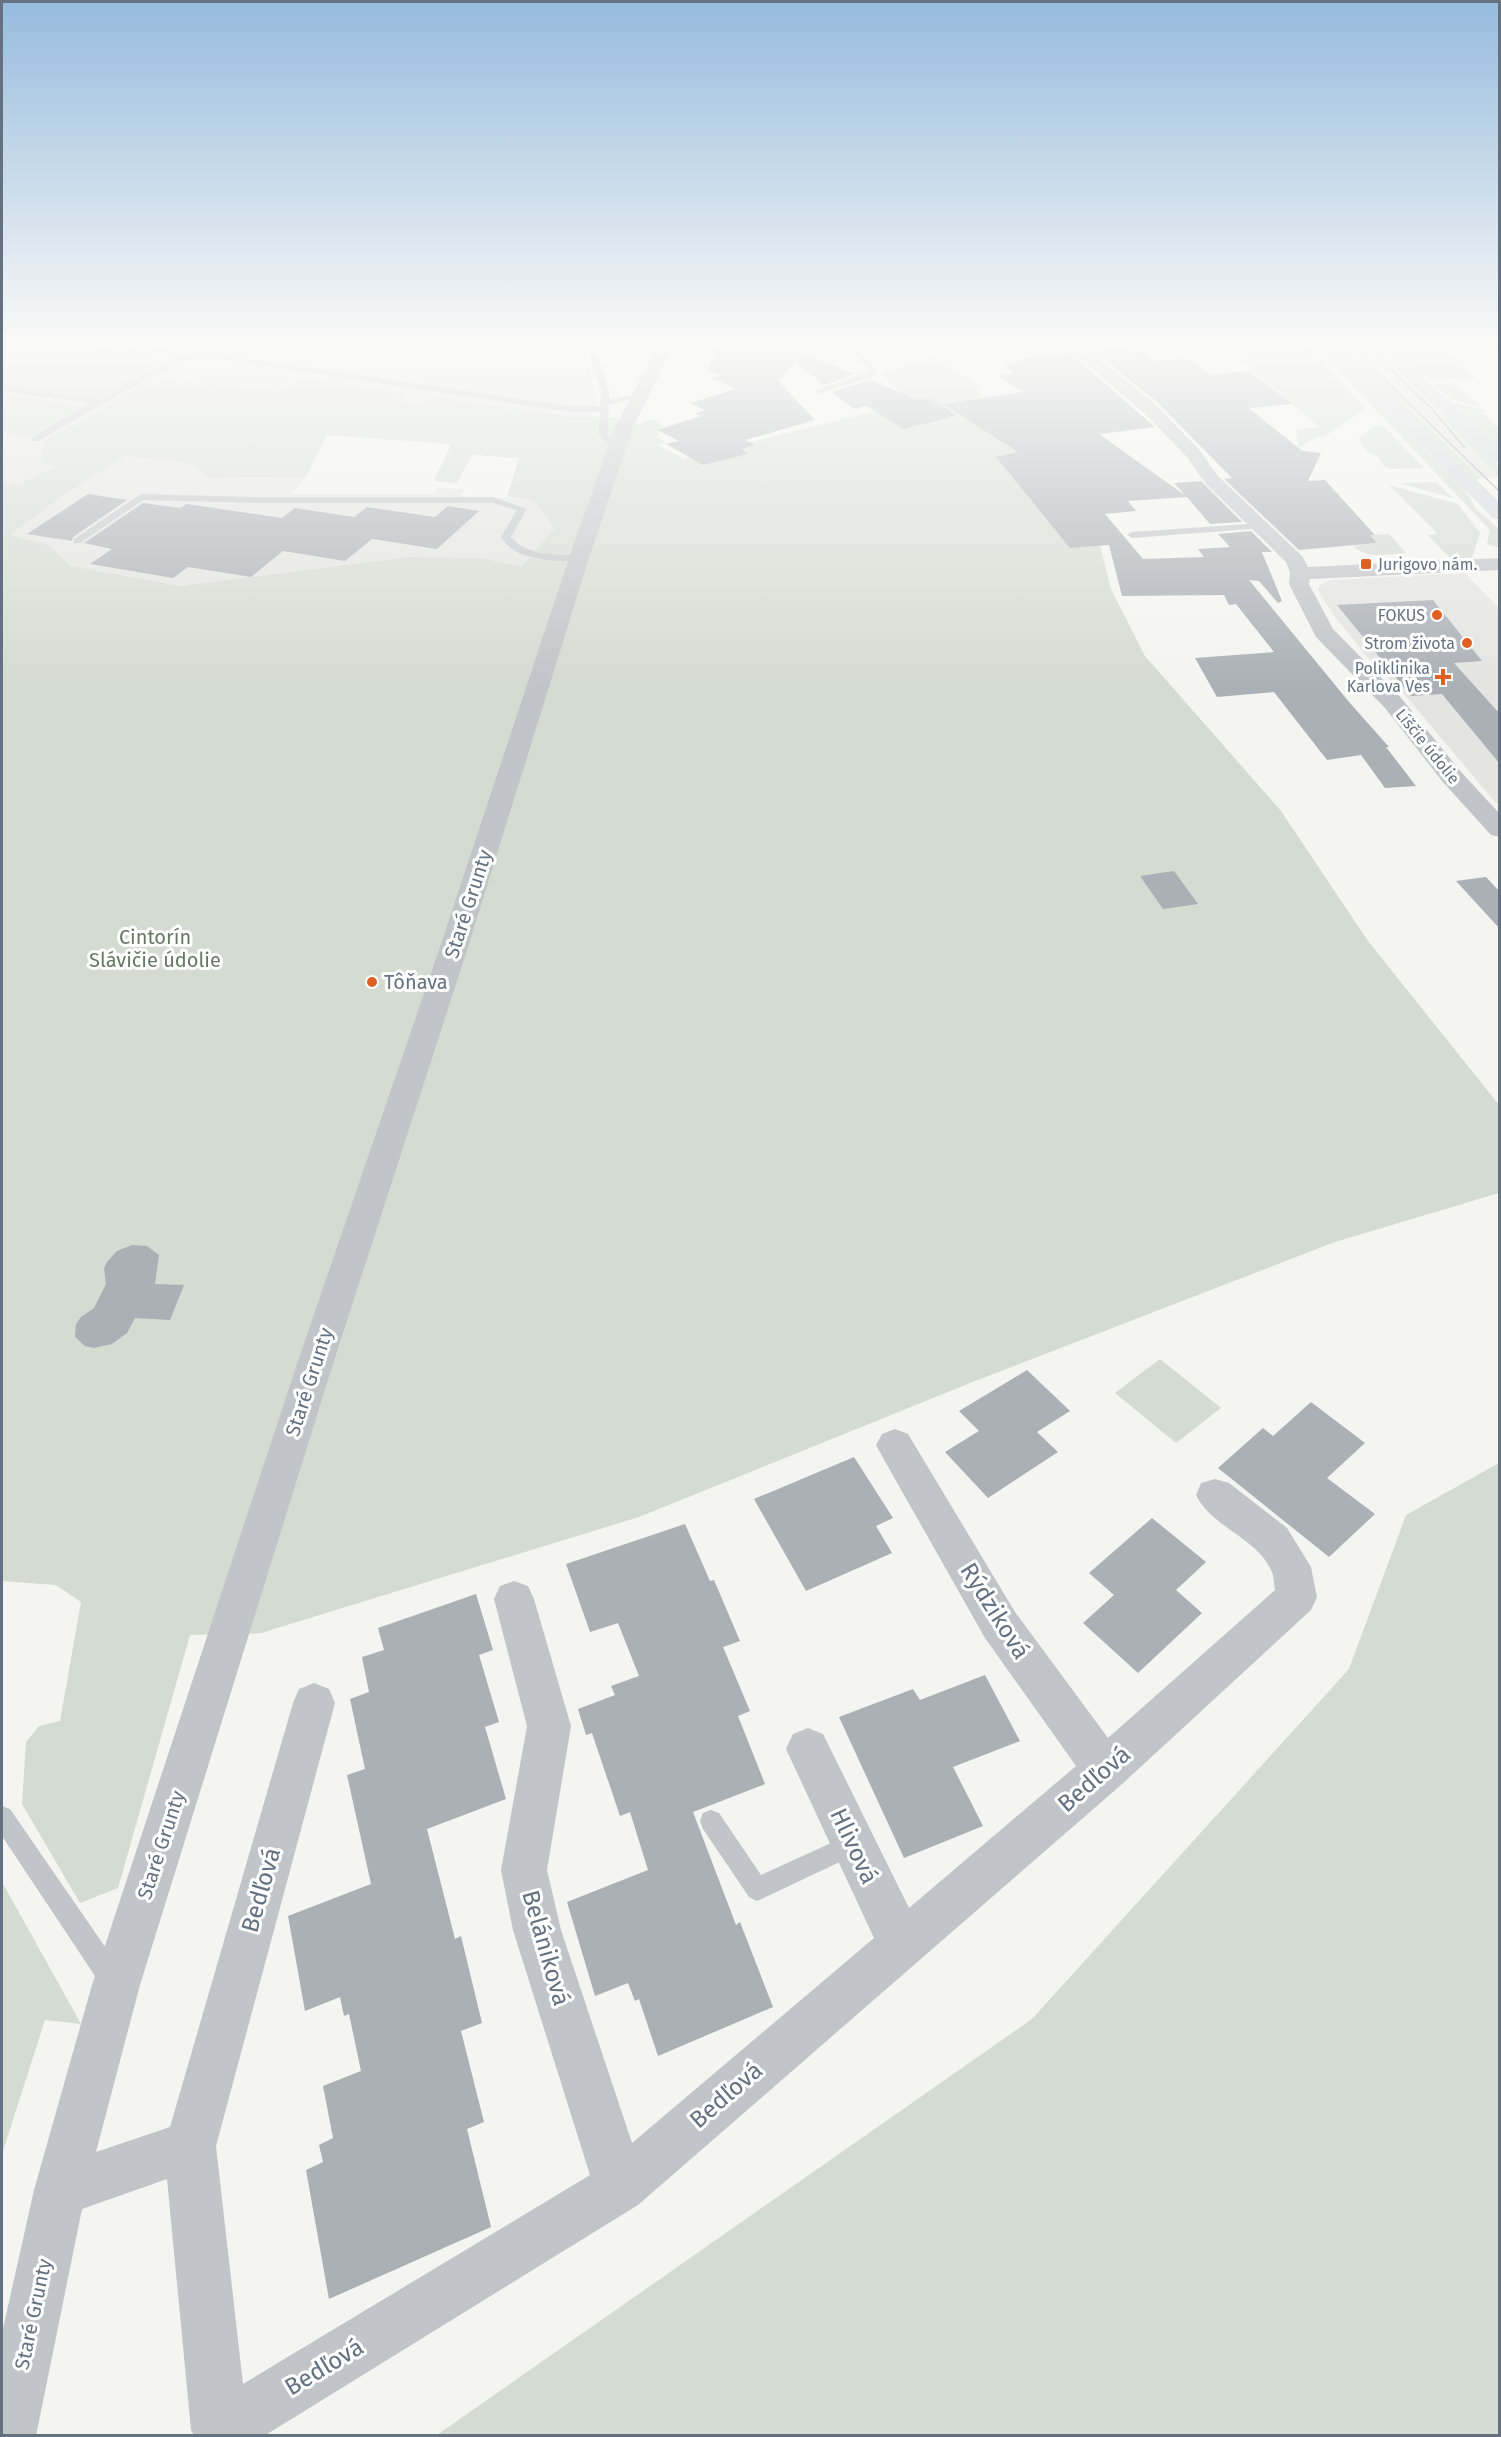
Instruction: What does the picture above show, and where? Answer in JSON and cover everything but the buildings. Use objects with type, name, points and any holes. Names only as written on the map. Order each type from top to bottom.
[{"type":"main road","points":[[1444,460],[1500,514]]},
{"type":"main road","points":[[1469,485],[1500,484]]},
{"type":"street","name":"Staré Grunty","points":[[7,2436],[60,2190],[116,1985],[310,1378],[457,940],[612,460]]},
{"type":"street","name":"Líščie údolie","points":[[1198,460],[1212,480],[1295,560],[1300,573],[1299,584],[1324,632],[1393,703],[1452,777],[1500,830]]},
{"type":"street","points":[[1300,573],[1495,566]]},
{"type":"street","name":"Rýdziková","points":[[895,1445],[1000,1624],[1105,1770]]},
{"type":"street","name":"Bedľová","points":[[314,1703],[190,2146],[220,2430],[620,2187],[1105,1770],[1297,1597],[1291,1568],[1273,1540],[1215,1495]]},
{"type":"street","name":"Belániková","points":[[514,1599],[549,1726],[524,1870],[537,1930],[620,2187]]},
{"type":"street","name":"Hlivová","points":[[808,1749],[901,1944]]},
{"type":"street","points":[[60,2190],[190,2146]]},
{"type":"lane","points":[[77,541],[141,497],[258,500],[493,500],[522,509],[506,537],[513,548],[531,555],[579,558]]},
{"type":"lane","points":[[1132,535],[1261,526]]},
{"type":"lane","points":[[2,1817],[116,1985]]},
{"type":"lane","points":[[711,1821],[757,1889],[853,1844]]},
{"type":"shaded area","points":[[2,460],[52,460],[55,467],[18,485],[2,480]]},
{"type":"shaded area","points":[[120,460],[157,460],[193,464],[209,478],[306,477],[291,494],[434,494],[437,488],[465,489],[461,497],[524,498],[542,507],[554,529],[522,566],[481,558],[408,557],[180,586],[71,566],[48,545],[10,535],[61,497]]},
{"type":"shaded area","points":[[1462,460],[1483,460],[1499,477],[1481,478]]},
{"type":"shaded area","name":"Poliklinika Karlova Ves","points":[[1465,573],[1499,608],[1499,803],[1496,803],[1405,695],[1368,658],[1332,613],[1318,590],[1320,585],[1331,580]]},
{"type":"green space","name":"Cintorín Slávičie údolie","points":[[120,460],[61,497],[10,535],[48,545],[71,566],[180,586],[408,557],[481,558],[522,566],[554,529],[536,504],[524,499],[507,497],[518,460],[1034,460],[1097,533],[1111,589],[1145,656],[1281,811],[1368,941],[1499,1105],[1499,1193],[1335,1242],[970,1383],[639,1517],[261,1633],[190,1635],[118,1888],[80,1903],[22,1804],[26,1742],[39,1726],[60,1721],[81,1602],[56,1585],[2,1581],[2,480],[18,485],[54,467],[40,461]]},
{"type":"green space","points":[[157,460],[315,460],[306,477],[209,478],[193,464]]},
{"type":"green space","points":[[444,460],[469,460],[457,483],[434,481]]},
{"type":"green space","points":[[1380,460],[1416,460],[1424,468],[1391,469],[1382,464]]},
{"type":"green space","points":[[1423,460],[1435,460],[1466,491],[1476,509],[1499,529],[1499,548],[1487,544],[1490,530]]},
{"type":"green space","points":[[1455,460],[1462,460],[1481,478],[1475,479]]},
{"type":"green space","points":[[1483,460],[1492,460],[1499,467],[1499,477]]},
{"type":"green space","points":[[1436,482],[1453,498],[1399,483]]},
{"type":"green space","points":[[1389,485],[1458,504],[1480,533],[1472,558],[1451,559],[1428,535],[1438,534]]},
{"type":"green space","points":[[1389,534],[1406,553],[1371,555],[1353,546],[1377,543],[1370,535]]},
{"type":"green space","points":[[1160,1359],[1221,1408],[1176,1443],[1115,1393]]},
{"type":"green space","points":[[1499,1463],[1499,2435],[437,2435],[1032,2019],[1349,1669],[1406,1515]]},
{"type":"green space","points":[[2,1882],[81,2024],[45,2020],[2,2154]]},
{"type":"tram line","points":[[1467,460],[1500,492]]},
{"type":"place","name":"Jurigovo nám.","points":[[1366,564]]},
{"type":"place","name":"FOKUS","points":[[1437,615]]},
{"type":"place","name":"Strom života","points":[[1467,643]]},
{"type":"place","name":"Poliklinika Karlova Ves","points":[[1443,677]]},
{"type":"place","name":"Tôňava","points":[[372,982]]}]
